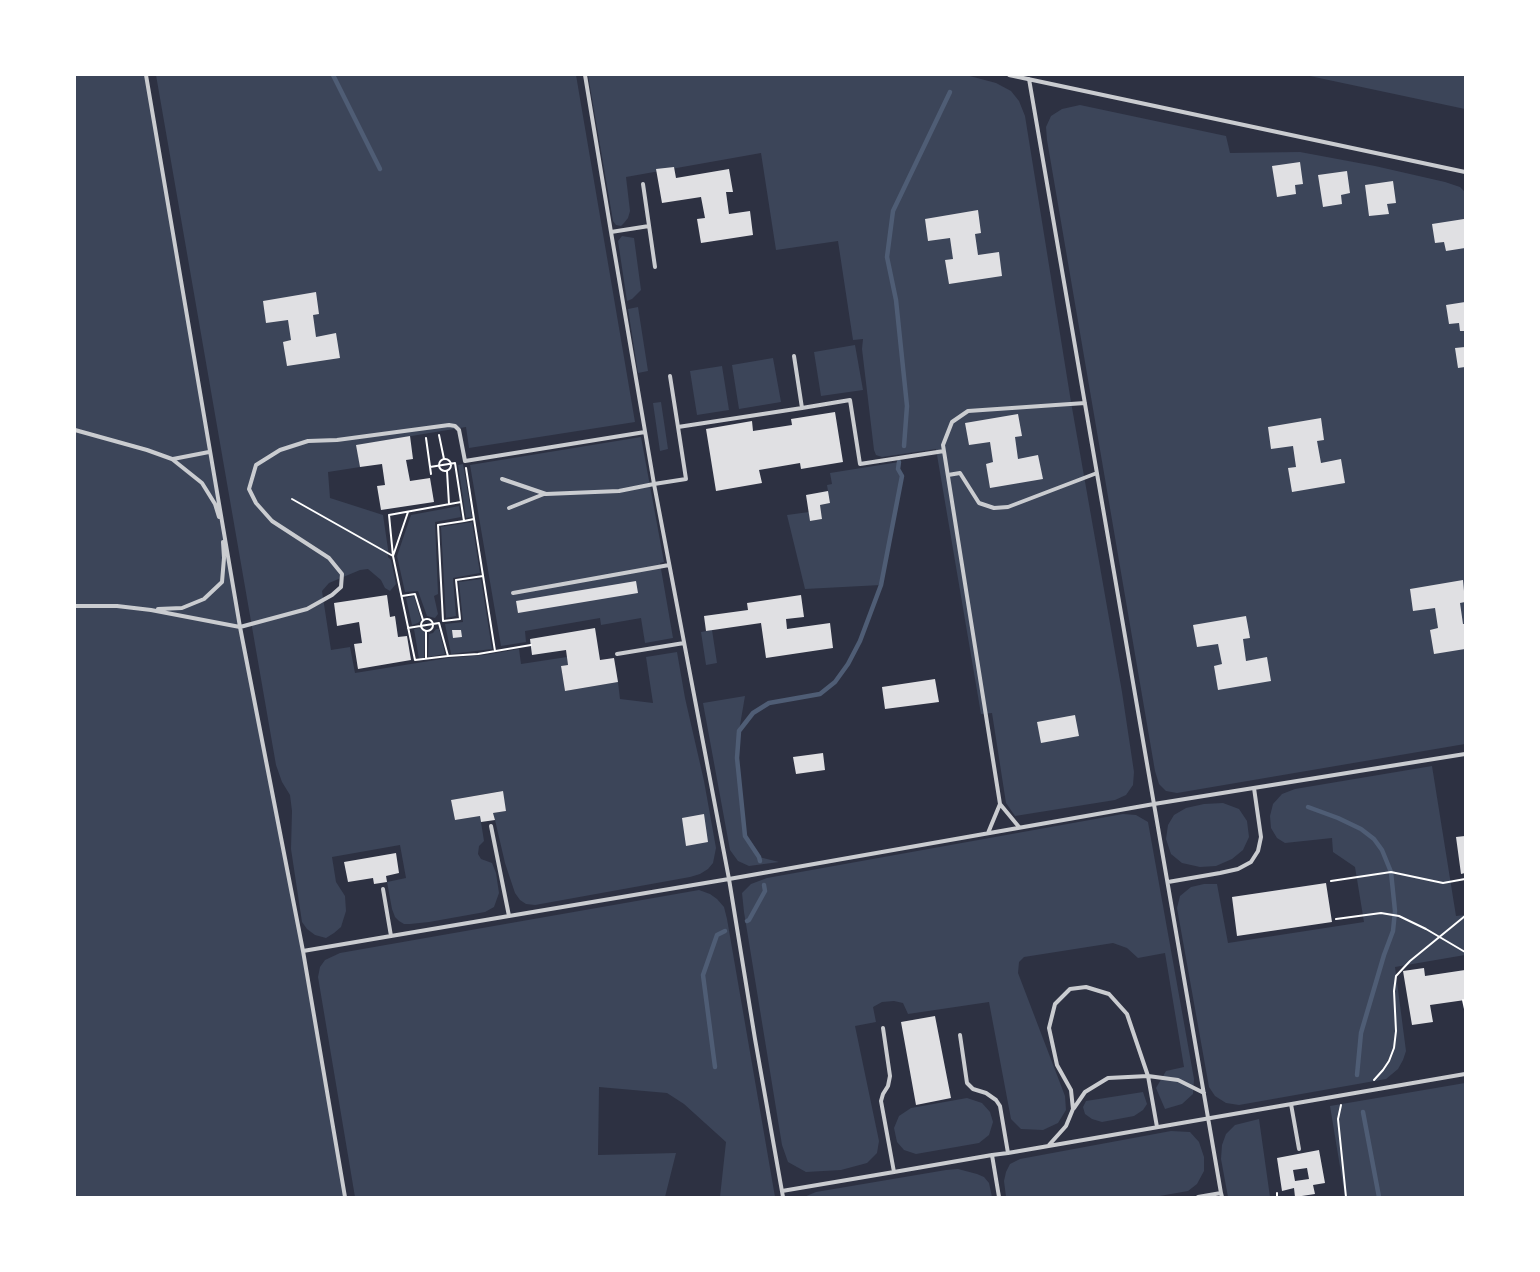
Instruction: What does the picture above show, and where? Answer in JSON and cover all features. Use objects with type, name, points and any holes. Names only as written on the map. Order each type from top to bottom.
[{"type":"lane","points":[[146,75],[240,627],[303,951],[345,1197]]},
{"type":"lane","points":[[585,75],[654,484],[729,879],[782,1194],[894,1172],[1465,1074]]},
{"type":"lane","points":[[1009,75],[1465,171]]},
{"type":"lane","points":[[1029,80],[1222,1195],[1198,1197]]},
{"type":"lane","points":[[643,184],[655,267]]},
{"type":"lane","points":[[611,232],[649,226]]},
{"type":"lane","points":[[794,356],[802,408]]},
{"type":"lane","points":[[509,508],[546,494],[619,491],[686,479],[670,376]]},
{"type":"lane","points":[[678,428],[850,400],[860,464],[944,451]]},
{"type":"lane","points":[[1019,828],[1000,804],[943,445],[952,422],[968,411],[1085,402]]},
{"type":"lane","points":[[75,606],[151,609],[240,627],[307,609],[332,595],[341,587],[342,574],[329,558],[272,521],[256,503],[249,489],[256,465],[280,450],[308,441],[337,440],[449,425],[459,430],[465,461],[645,432]]},
{"type":"lane","points":[[75,430],[172,459],[202,483],[215,504],[223,529],[222,582],[204,599],[182,608],[151,609]]},
{"type":"lane","points":[[172,459],[210,453]]},
{"type":"lane","points":[[948,475],[960,473],[979,503],[994,508],[1008,507],[1097,473]]},
{"type":"lane","points":[[502,479],[546,494]]},
{"type":"lane","points":[[513,593],[669,565]]},
{"type":"lane","points":[[618,654],[684,643]]},
{"type":"lane","points":[[303,951],[1154,804],[1465,754]]},
{"type":"lane","points":[[1168,882],[1238,869],[1251,862],[1258,851],[1261,837],[1254,788]]},
{"type":"lane","points":[[988,833],[1000,804]]},
{"type":"lane","points":[[491,826],[509,916]]},
{"type":"lane","points":[[383,890],[391,936]]},
{"type":"lane","points":[[1073,1109],[1071,1090],[1057,1065],[1049,1028],[1055,1004],[1070,989],[1086,987],[1109,994],[1127,1014],[1148,1076],[1157,1127]]},
{"type":"lane","points":[[883,1028],[890,1076],[881,1101],[894,1172]]},
{"type":"lane","points":[[960,1035],[967,1083],[973,1089],[986,1093],[1000,1106],[1008,1153]]},
{"type":"lane","points":[[1049,1146],[1066,1126],[1073,1109],[1085,1092],[1108,1078],[1148,1076],[1178,1080],[1204,1093]]},
{"type":"lane","points":[[1291,1104],[1299,1149]]},
{"type":"lane","points":[[992,1155],[999,1197]]},
{"type":"path","points":[[437,426],[444,459]]},
{"type":"path","points":[[426,438],[431,474]]},
{"type":"path","points":[[444,459],[450,460],[451,464]]},
{"type":"path","points":[[439,466],[444,459]]},
{"type":"path","points":[[465,461],[495,651]]},
{"type":"path","points":[[430,467],[455,463],[464,521]]},
{"type":"path","points":[[449,504],[447,470],[451,464]]},
{"type":"path","points":[[439,466],[447,470]]},
{"type":"path","points":[[292,499],[393,556]]},
{"type":"path","points":[[460,502],[389,515],[393,556],[415,660],[531,645]]},
{"type":"path","points":[[393,556],[408,512]]},
{"type":"path","points":[[474,519],[438,525],[443,621],[460,619],[456,580],[483,576]]},
{"type":"path","points":[[402,596],[415,594],[423,620],[421,626]]},
{"type":"path","points":[[423,620],[429,619],[433,624]]},
{"type":"path","points":[[408,628],[439,623],[448,656]]},
{"type":"path","points":[[426,631],[432,629],[433,624]]},
{"type":"path","points":[[421,626],[426,631],[426,659]]},
{"type":"path","points":[[1331,880],[1391,872],[1443,883],[1465,879]]},
{"type":"path","points":[[1336,919],[1381,913],[1399,916],[1465,952]]},
{"type":"path","points":[[1364,1091],[1383,1070],[1394,1048],[1396,976],[1410,961],[1465,916]]},
{"type":"path","points":[[1463,1000],[1465,1009]]},
{"type":"path","points":[[1343,1095],[1338,1119],[1346,1197]]},
{"type":"shaded area","points":[[75,75],[146,75],[240,627],[303,951],[345,1197],[75,1197]]},
{"type":"shaded area","points":[[156,75],[576,75],[635,422],[469,448],[466,427],[357,445],[360,467],[328,472],[330,498],[383,515],[388,557],[391,560],[396,584],[390,591],[368,569],[329,583],[322,591],[331,650],[350,647],[355,673],[519,649],[521,664],[567,657],[568,665],[561,666],[565,691],[618,682],[620,699],[653,703],[646,657],[677,652],[716,848],[713,863],[708,869],[690,877],[535,905],[526,904],[515,893],[493,813],[506,811],[502,791],[451,800],[455,820],[480,816],[484,841],[479,846],[478,854],[481,859],[492,863],[496,873],[499,893],[494,907],[485,912],[429,922],[404,924],[399,921],[392,909],[387,882],[406,878],[400,845],[332,857],[336,882],[345,896],[346,911],[341,927],[326,938],[315,935],[302,922],[291,849],[290,795],[276,765]]},
{"type":"shaded area","points":[[588,75],[966,75],[996,83],[1011,91],[1019,101],[1025,116],[1071,402],[1122,692],[1134,772],[1133,785],[1126,795],[1115,800],[1015,816],[1006,803],[992,713],[981,714],[936,449],[882,457],[876,455],[862,349],[863,339],[853,340],[838,241],[776,250],[761,153],[626,177],[630,211],[628,218],[621,226],[616,225],[613,221]]},
{"type":"shaded area","points":[[1305,75],[1465,75],[1465,109]]},
{"type":"shaded area","points":[[1080,105],[1226,136],[1230,153],[1300,152],[1445,182],[1460,187],[1465,192],[1465,744],[1177,793],[1166,791],[1159,784],[1047,140],[1046,127],[1051,116],[1062,109]]},
{"type":"shaded area","points":[[622,236],[634,238],[641,290],[627,301],[618,241]]},
{"type":"shaded area","points":[[638,307],[648,371],[638,373],[628,309]]},
{"type":"shaded area","points":[[855,345],[863,390],[821,396],[814,352]]},
{"type":"shaded area","points":[[773,358],[781,402],[739,409],[732,365]]},
{"type":"shaded area","points":[[722,366],[729,410],[697,415],[690,371]]},
{"type":"shaded area","points":[[661,402],[668,449],[660,451],[653,403]]},
{"type":"shaded area","points":[[641,437],[664,562],[660,563],[673,638],[645,643],[641,618],[601,625],[600,618],[525,631],[526,642],[501,646],[470,465]]},
{"type":"shaded area","points":[[899,462],[898,469],[902,476],[881,585],[805,589],[787,515],[809,512],[810,521],[822,519],[820,505],[830,503],[827,485],[832,484],[830,473]]},
{"type":"shaded area","points":[[463,464],[472,517],[466,518],[458,465]]},
{"type":"shaded area","points":[[459,506],[461,517],[435,522],[438,594],[434,596],[438,614],[435,618],[427,616],[418,591],[405,592],[397,556],[411,515]]},
{"type":"shaded area","points":[[472,522],[480,573],[453,578],[456,616],[446,618],[441,527]]},
{"type":"shaded area","points":[[481,579],[492,649],[451,654],[445,624],[463,622],[459,582]]},
{"type":"shaded area","points":[[414,596],[421,620],[412,625],[406,598]]},
{"type":"shaded area","points":[[419,628],[425,632],[424,658],[419,659],[414,629]]},
{"type":"shaded area","points":[[439,629],[445,654],[428,657],[429,634]]},
{"type":"shaded area","points":[[712,630],[717,663],[706,665],[701,632]]},
{"type":"shaded area","points":[[745,696],[737,758],[745,836],[759,857],[779,862],[749,866],[738,861],[730,850],[703,703]]},
{"type":"shaded area","points":[[1432,766],[1456,916],[1465,915],[1465,955],[1395,967],[1406,1051],[1398,1069],[1386,1079],[1239,1105],[1226,1103],[1215,1096],[1209,1087],[1177,908],[1180,896],[1191,887],[1217,884],[1228,943],[1364,922],[1355,867],[1333,852],[1332,838],[1285,843],[1277,838],[1271,828],[1270,816],[1273,804],[1282,794],[1295,789]]},
{"type":"shaded area","points":[[1223,803],[1239,809],[1247,821],[1249,837],[1243,850],[1232,859],[1216,866],[1200,867],[1182,863],[1171,854],[1166,839],[1168,825],[1174,815],[1186,808]]},
{"type":"shaded area","points":[[1123,814],[1136,815],[1148,822],[1194,1079],[1193,1094],[1182,1104],[1165,1109],[1156,1088],[1166,1071],[1184,1067],[1165,953],[1138,958],[1127,948],[1113,943],[1024,957],[1019,962],[1018,973],[1065,1096],[1066,1110],[1058,1123],[1043,1130],[1021,1129],[1011,1119],[989,1002],[908,1014],[903,1003],[882,1002],[873,1007],[876,1022],[855,1026],[879,1141],[877,1153],[867,1163],[841,1170],[806,1172],[788,1162],[782,1145],[742,893],[751,884],[767,878]]},
{"type":"shaded area","points":[[699,890],[717,899],[724,907],[727,919],[775,1197],[720,1197],[726,1142],[684,1104],[667,1093],[599,1087],[598,1155],[676,1153],[665,1197],[355,1197],[318,977],[320,967],[325,960],[340,953]]},
{"type":"shaded area","points":[[1465,1083],[1465,1197],[1345,1197],[1330,1106]]},
{"type":"shaded area","points":[[1143,1092],[1147,1104],[1134,1116],[1102,1122],[1085,1114],[1083,1107],[1086,1101]]},
{"type":"shaded area","points":[[967,1098],[982,1103],[990,1112],[993,1122],[989,1135],[979,1143],[916,1154],[904,1150],[897,1142],[894,1128],[899,1116],[911,1108]]},
{"type":"shaded area","points":[[1259,1119],[1270,1197],[1228,1197],[1221,1159],[1226,1134],[1235,1125]]},
{"type":"shaded area","points":[[1171,1131],[1190,1132],[1199,1142],[1204,1157],[1204,1171],[1197,1184],[1188,1191],[1154,1197],[1006,1197],[1004,1181],[1006,1172],[1010,1164],[1020,1159]]},
{"type":"shaded area","points":[[958,1169],[984,1177],[989,1183],[992,1197],[804,1197],[816,1192]]},
{"type":"building","points":[[1300,162],[1303,184],[1295,185],[1296,194],[1277,197],[1272,166]]},
{"type":"building","points":[[674,167],[676,178],[729,169],[733,192],[726,192],[729,214],[750,211],[753,235],[701,243],[697,219],[705,218],[701,197],[662,203],[656,169]]},
{"type":"building","points":[[1347,171],[1350,193],[1341,195],[1342,204],[1323,207],[1318,175]]},
{"type":"building","points":[[1393,181],[1396,203],[1387,204],[1389,214],[1369,216],[1365,185]]},
{"type":"building","points":[[978,210],[981,233],[975,234],[978,255],[999,252],[1002,276],[949,284],[945,260],[953,259],[950,238],[928,241],[925,219]]},
{"type":"building","points":[[1464,219],[1465,248],[1446,251],[1444,242],[1435,243],[1432,224]]},
{"type":"building","points":[[316,292],[319,314],[313,315],[316,337],[336,333],[340,358],[287,366],[283,342],[291,340],[288,320],[266,323],[263,301]]},
{"type":"building","points":[[1465,302],[1465,331],[1460,331],[1459,323],[1449,324],[1446,305]]},
{"type":"building","points":[[1465,347],[1465,367],[1458,368],[1455,348]]},
{"type":"building","points":[[835,412],[843,462],[801,469],[800,463],[759,470],[762,483],[716,491],[706,429],[752,421],[753,431],[792,425],[791,419]]},
{"type":"building","points":[[1018,414],[1022,436],[1015,437],[1018,459],[1038,455],[1043,479],[990,488],[986,464],[993,462],[990,442],[969,445],[965,423]]},
{"type":"building","points":[[1321,418],[1324,440],[1317,441],[1321,463],[1341,459],[1345,483],[1292,492],[1288,468],[1296,467],[1293,446],[1271,449],[1268,427]]},
{"type":"building","points":[[410,436],[413,459],[406,460],[410,481],[430,478],[434,502],[381,510],[377,486],[385,485],[382,464],[360,467],[356,445]]},
{"type":"building","points":[[828,491],[830,503],[820,505],[822,519],[810,521],[806,495]]},
{"type":"building","points":[[1463,580],[1465,602],[1460,603],[1463,624],[1465,624],[1465,649],[1434,654],[1430,630],[1438,628],[1435,608],[1413,611],[1410,589]]},
{"type":"building","points":[[636,581],[638,593],[518,613],[516,601]]},
{"type":"building","points":[[387,595],[390,617],[395,616],[398,637],[407,636],[411,660],[358,669],[354,644],[362,643],[359,622],[337,626],[334,603]]},
{"type":"building","points":[[801,595],[804,617],[786,619],[787,629],[830,623],[833,648],[766,658],[761,623],[706,631],[704,616],[748,610],[747,603]]},
{"type":"building","points":[[1246,616],[1250,638],[1243,639],[1246,661],[1267,657],[1271,681],[1218,690],[1214,666],[1222,664],[1218,644],[1197,647],[1193,625]]},
{"type":"building","points":[[595,628],[600,660],[614,658],[618,682],[565,691],[561,666],[568,665],[566,650],[532,655],[530,639]]},
{"type":"building","points":[[452,630],[461,630],[462,637],[453,638]]},
{"type":"building","points":[[935,679],[939,702],[885,709],[882,687]]},
{"type":"building","points":[[1075,715],[1079,736],[1041,743],[1037,722]]},
{"type":"building","points":[[823,753],[825,770],[796,774],[793,757]]},
{"type":"building","points":[[503,791],[506,811],[493,813],[495,820],[481,822],[480,816],[455,820],[451,800]]},
{"type":"building","points":[[704,814],[708,842],[686,846],[682,818]]},
{"type":"building","points":[[1465,836],[1465,873],[1461,874],[1456,837]]},
{"type":"building","points":[[396,853],[399,873],[386,876],[387,882],[374,884],[373,878],[348,882],[344,862]]},
{"type":"building","points":[[1326,883],[1332,922],[1237,936],[1232,897]]},
{"type":"building","points":[[1424,968],[1425,976],[1465,970],[1465,1000],[1430,1005],[1433,1022],[1412,1025],[1403,971]]},
{"type":"building","points":[[935,1016],[951,1098],[916,1105],[901,1022]]},
{"type":"building","points":[[1319,1150],[1325,1183],[1313,1185],[1315,1194],[1295,1197],[1294,1188],[1282,1191],[1277,1158]],"holes":[[[1307,1168],[1309,1179],[1295,1181],[1293,1170]]]},
{"type":"waterway","points":[[333,75],[380,169]]},
{"type":"waterway","points":[[904,446],[907,406],[896,300],[887,257],[893,211],[950,92]]},
{"type":"waterway","points":[[760,861],[745,836],[737,758],[739,731],[753,713],[769,703],[820,694],[835,682],[848,664],[860,641],[881,585],[902,476],[898,469],[899,462]]},
{"type":"waterway","points":[[1308,807],[1361,829],[1374,839],[1382,850],[1391,872],[1395,911],[1393,931],[1361,1033],[1357,1075]]},
{"type":"waterway","points":[[747,921],[765,891],[764,885]]},
{"type":"waterway","points":[[715,1067],[703,975],[717,935],[725,931]]},
{"type":"waterway","points":[[1363,1112],[1379,1197]]}]
